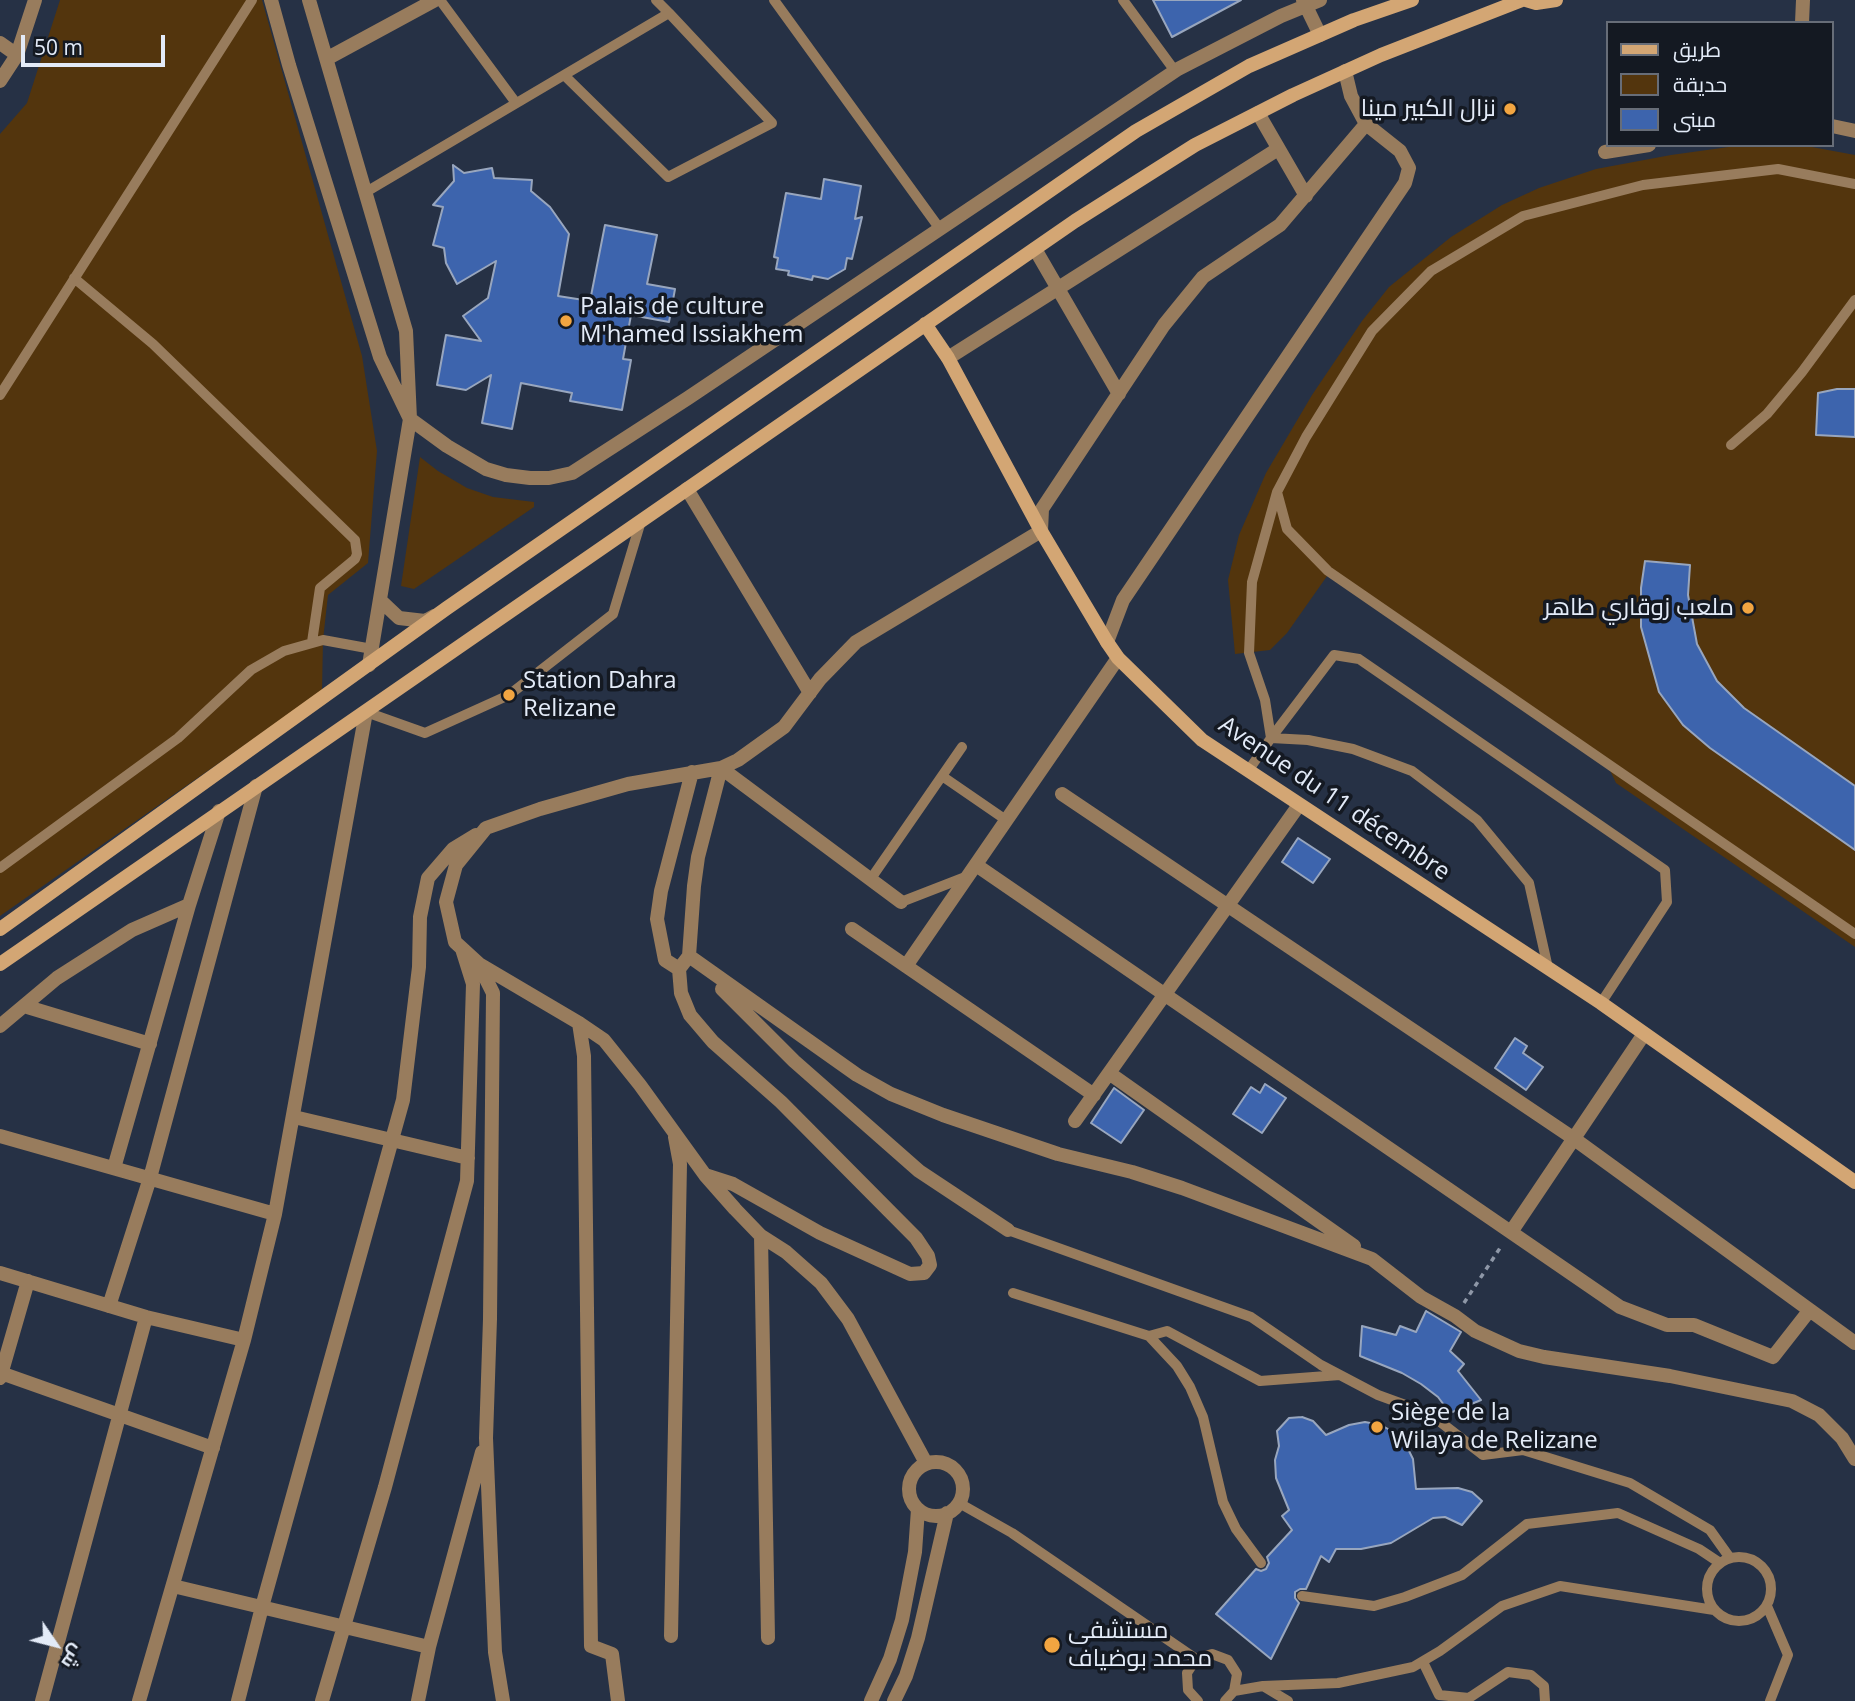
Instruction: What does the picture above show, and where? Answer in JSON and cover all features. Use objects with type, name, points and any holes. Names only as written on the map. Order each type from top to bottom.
[{"type":"main road","points":[[0,929],[447,608],[1136,131],[1249,66],[1412,0]]},
{"type":"main road","points":[[0,964],[1075,221],[1195,145],[1345,71],[1524,0],[1536,3],[1556,0]]},
{"type":"main road","name":"Avenue du 11 décembre","points":[[925,324],[948,358],[1041,530],[1107,642],[1118,658],[1202,740],[1601,1003],[1855,1182]]},
{"type":"street","points":[[0,81],[17,55],[36,0]]},
{"type":"street","points":[[271,0],[380,357],[410,419],[486,469],[530,478],[549,478],[572,473],[1175,71],[1310,2],[1320,35]]},
{"type":"street","points":[[309,0],[406,331],[410,419],[369,665]]},
{"type":"street","points":[[328,58],[437,0]]},
{"type":"street","points":[[1802,21],[1803,0]]},
{"type":"street","points":[[0,43],[17,55]]},
{"type":"street","points":[[1107,642],[1123,600],[1405,183],[1409,168],[1400,151],[1366,124],[1351,96],[1345,71]]},
{"type":"street","points":[[1258,113],[1306,196]]},
{"type":"street","points":[[238,1701],[403,1101],[419,967],[420,917],[428,878],[453,849],[486,828],[540,809],[628,785],[721,768],[738,760],[783,727],[856,642],[1041,530],[1042,509],[1164,325],[1203,276],[1280,225],[1366,124]]},
{"type":"street","points":[[1834,126],[1855,131]]},
{"type":"street","points":[[1605,152],[1636,147]]},
{"type":"street","points":[[948,358],[1278,149]]},
{"type":"street","points":[[1035,249],[1119,394]]},
{"type":"street","points":[[687,489],[810,693]]},
{"type":"street","points":[[380,600],[398,618],[425,621],[447,608]]},
{"type":"street","points":[[906,966],[1118,658]]},
{"type":"street","points":[[139,1701],[244,1340],[275,1214],[366,712]]},
{"type":"street","points":[[721,768],[901,902]]},
{"type":"street","points":[[705,1175],[733,1184],[820,1233],[910,1274],[924,1273],[930,1265],[929,1256],[916,1238],[780,1102],[713,1042],[690,1015],[681,993],[679,969],[689,956],[698,857],[721,768]]},
{"type":"street","points":[[679,969],[665,960],[657,919],[661,891],[692,772]]},
{"type":"street","points":[[108,1306],[150,1178],[256,786]]},
{"type":"street","points":[[1062,794],[1573,1138],[1809,1311],[1854,1339]]},
{"type":"street","points":[[1075,1121],[1299,805]]},
{"type":"street","points":[[114,1168],[189,905],[219,811]]},
{"type":"street","points":[[486,828],[456,865],[446,902],[455,942],[479,964],[604,1040],[705,1175],[761,1236],[786,1252],[821,1283],[848,1319],[926,1463]]},
{"type":"street","points":[[972,870],[1165,995],[1620,1307],[1667,1325],[1694,1325],[1773,1357],[1809,1311]]},
{"type":"street","points":[[0,1026],[57,978],[132,930],[189,905]]},
{"type":"street","points":[[852,929],[1094,1095]]},
{"type":"street","points":[[322,1701],[467,1181],[473,984],[461,948]]},
{"type":"street","points":[[689,956],[794,1060],[919,1171],[1008,1230]]},
{"type":"street","points":[[689,956],[857,1075],[891,1094],[943,1115],[1058,1154],[1132,1172],[1182,1188],[1372,1259]]},
{"type":"street","points":[[479,964],[493,993],[485,1438],[495,1652],[503,1701]]},
{"type":"street","points":[[24,1006],[150,1044]]},
{"type":"street","points":[[579,1023],[584,1056],[591,1646],[612,1654],[618,1701]]},
{"type":"street","points":[[1511,1232],[1644,1034]]},
{"type":"street","points":[[1109,1073],[1372,1259],[1421,1297],[1496,1343],[1532,1354],[1670,1376],[1792,1401],[1819,1415],[1842,1438],[1855,1459]]},
{"type":"street","points":[[294,1117],[468,1158]]},
{"type":"street","points":[[671,1636],[680,1164],[674,1133]]},
{"type":"street","points":[[0,1136],[275,1214]]},
{"type":"street","points":[[761,1236],[768,1638]]},
{"type":"street","points":[[0,1273],[146,1317],[244,1340]]},
{"type":"street","points":[[28,1281],[1,1376],[213,1448]]},
{"type":"street","points":[[41,1701],[146,1317]]},
{"type":"street","points":[[418,1701],[429,1647],[485,1438]]},
{"type":"street","points":[[943,1462],[957,1471],[963,1486],[959,1503],[947,1513],[932,1516],[918,1509],[912,1502],[909,1483],[918,1468],[926,1463],[943,1462]]},
{"type":"street","points":[[871,1701],[890,1659],[902,1620],[915,1552],[918,1509]]},
{"type":"street","points":[[894,1701],[906,1676],[918,1638],[947,1513]]},
{"type":"street","points":[[173,1586],[429,1647]]},
{"type":"lane","points":[[0,395],[252,0]]},
{"type":"lane","points":[[437,0],[516,103]]},
{"type":"lane","points":[[564,75],[668,177],[772,123],[656,0]]},
{"type":"lane","points":[[774,0],[940,229]]},
{"type":"lane","points":[[1123,0],[1175,71]]},
{"type":"lane","points":[[366,192],[669,13]]},
{"type":"lane","points":[[1271,738],[1265,700],[1249,653],[1252,582],[1277,492],[1306,437],[1372,331],[1431,271],[1523,216],[1643,185],[1778,169],[1855,184]]},
{"type":"lane","points":[[74,278],[153,344],[355,540],[355,559],[320,588],[312,642]]},
{"type":"lane","points":[[1731,445],[1767,414],[1855,300]]},
{"type":"lane","points":[[1277,492],[1287,529],[1328,571],[1855,934]]},
{"type":"lane","points":[[366,712],[425,733],[509,695],[613,614],[641,521]]},
{"type":"lane","points":[[0,868],[178,738],[251,670],[284,651],[323,640],[372,649]]},
{"type":"lane","points":[[1248,771],[1334,655],[1359,659],[1665,870],[1667,902],[1601,1003]]},
{"type":"lane","points":[[1271,738],[1308,740],[1353,749],[1412,771],[1477,820],[1529,883],[1548,968]]},
{"type":"lane","points":[[870,880],[962,747]]},
{"type":"lane","points":[[942,776],[1006,820]]},
{"type":"lane","points":[[901,902],[972,870]]},
{"type":"lane","points":[[1008,1230],[1251,1317],[1321,1365],[1378,1395],[1430,1414],[1483,1455],[1523,1450],[1630,1483],[1710,1530],[1725,1560]]},
{"type":"lane","points":[[1013,1293],[1149,1336],[1177,1366],[1203,1417],[1223,1502],[1236,1529],[1261,1563]]},
{"type":"lane","points":[[1149,1336],[1167,1331],[1260,1381],[1340,1375]]},
{"type":"lane","points":[[959,1503],[1012,1533],[1196,1659]]},
{"type":"lane","points":[[1302,1596],[1374,1606],[1462,1575],[1527,1524],[1618,1513],[1725,1560]]},
{"type":"lane","points":[[1230,1698],[1263,1686],[1338,1683],[1413,1667],[1502,1606],[1560,1586],[1714,1610],[1731,1621],[1742,1622],[1752,1619],[1767,1606],[1771,1596],[1768,1574],[1761,1565],[1741,1556],[1725,1560],[1712,1571],[1708,1581],[1709,1601],[1714,1610]]},
{"type":"lane","points":[[1767,1606],[1788,1655],[1770,1701]]},
{"type":"lane","points":[[1198,1701],[1188,1690],[1187,1673],[1196,1659],[1212,1654],[1228,1660],[1237,1674],[1230,1698]]},
{"type":"lane","points":[[1423,1662],[1440,1698],[1469,1698],[1508,1672],[1531,1675],[1544,1686],[1545,1701]]},
{"type":"lane","points":[[1263,1686],[1288,1701]]},
{"type":"path","points":[[1455,1316],[1511,1232]]},
{"type":"green space","points":[[60,0],[262,0],[362,356],[377,451],[368,563],[328,595],[323,640],[322,691],[0,916],[0,134],[27,103]]},
{"type":"green space","points":[[1729,147],[1812,147],[1855,155],[1855,947],[1616,783],[1604,758],[1332,569],[1287,633],[1270,650],[1235,654],[1228,580],[1239,535],[1266,473],[1312,395],[1362,321],[1389,287],[1451,237],[1502,205],[1539,188],[1596,169]]},
{"type":"green space","points":[[420,457],[467,488],[493,497],[534,502],[534,507],[414,589],[401,586]]},
{"type":"building","points":[[1153,0],[1241,0],[1172,37]]},
{"type":"building","points":[[453,165],[464,173],[492,168],[494,178],[532,180],[531,191],[550,207],[569,234],[558,296],[590,301],[605,225],[657,235],[647,284],[675,289],[669,322],[631,315],[623,359],[631,360],[622,410],[570,401],[572,393],[521,383],[512,429],[482,423],[491,375],[466,390],[437,385],[446,335],[481,341],[463,316],[488,298],[496,261],[457,284],[446,263],[444,248],[433,245],[443,207],[433,205],[454,181]]},
{"type":"building","points":[[824,179],[861,186],[855,219],[862,217],[852,259],[847,258],[845,269],[828,279],[813,276],[812,280],[788,275],[789,271],[776,269],[778,258],[774,257],[786,193],[821,199]]},
{"type":"building","points":[[1855,389],[1855,437],[1816,435],[1818,393]]},
{"type":"building","points":[[1645,561],[1690,565],[1688,595],[1697,644],[1717,681],[1744,708],[1855,786],[1855,850],[1710,748],[1683,725],[1659,692],[1641,627],[1641,588]]},
{"type":"building","points":[[1298,838],[1330,859],[1313,883],[1282,862]]},
{"type":"building","points":[[1515,1038],[1527,1046],[1523,1053],[1543,1067],[1526,1090],[1495,1068]]},
{"type":"building","points":[[1265,1084],[1286,1098],[1262,1133],[1233,1114],[1251,1087],[1260,1093]]},
{"type":"building","points":[[1114,1088],[1144,1110],[1121,1143],[1091,1123]]},
{"type":"building","points":[[1426,1311],[1461,1332],[1450,1351],[1464,1364],[1458,1371],[1481,1400],[1450,1413],[1438,1397],[1421,1384],[1360,1356],[1362,1326],[1396,1335],[1400,1326],[1416,1332]]},
{"type":"building","points":[[1302,1417],[1313,1421],[1326,1435],[1349,1425],[1365,1422],[1381,1425],[1395,1433],[1406,1445],[1413,1459],[1416,1489],[1458,1488],[1472,1492],[1482,1501],[1462,1525],[1445,1517],[1433,1518],[1391,1543],[1361,1549],[1336,1549],[1329,1562],[1321,1556],[1306,1589],[1295,1592],[1299,1603],[1271,1659],[1216,1614],[1256,1569],[1266,1569],[1269,1563],[1267,1557],[1292,1530],[1282,1516],[1289,1510],[1276,1478],[1275,1460],[1279,1446],[1277,1431],[1289,1418]]},
{"type":"place","name":"نزال الكبير مينا","points":[[1510,109]]},
{"type":"place","name":"Palais de culture M'hamed Issiakhem","points":[[566,321]]},
{"type":"place","name":"ملعب زوقاري طاهر","points":[[1748,608]]},
{"type":"place","name":"Station Dahra Relizane","points":[[509,695]]},
{"type":"place","name":"Siège de la Wilaya de Relizane","points":[[1377,1427]]},
{"type":"place","name":"مستشفى محمد بوضياف","points":[[1052,1645]]}]
